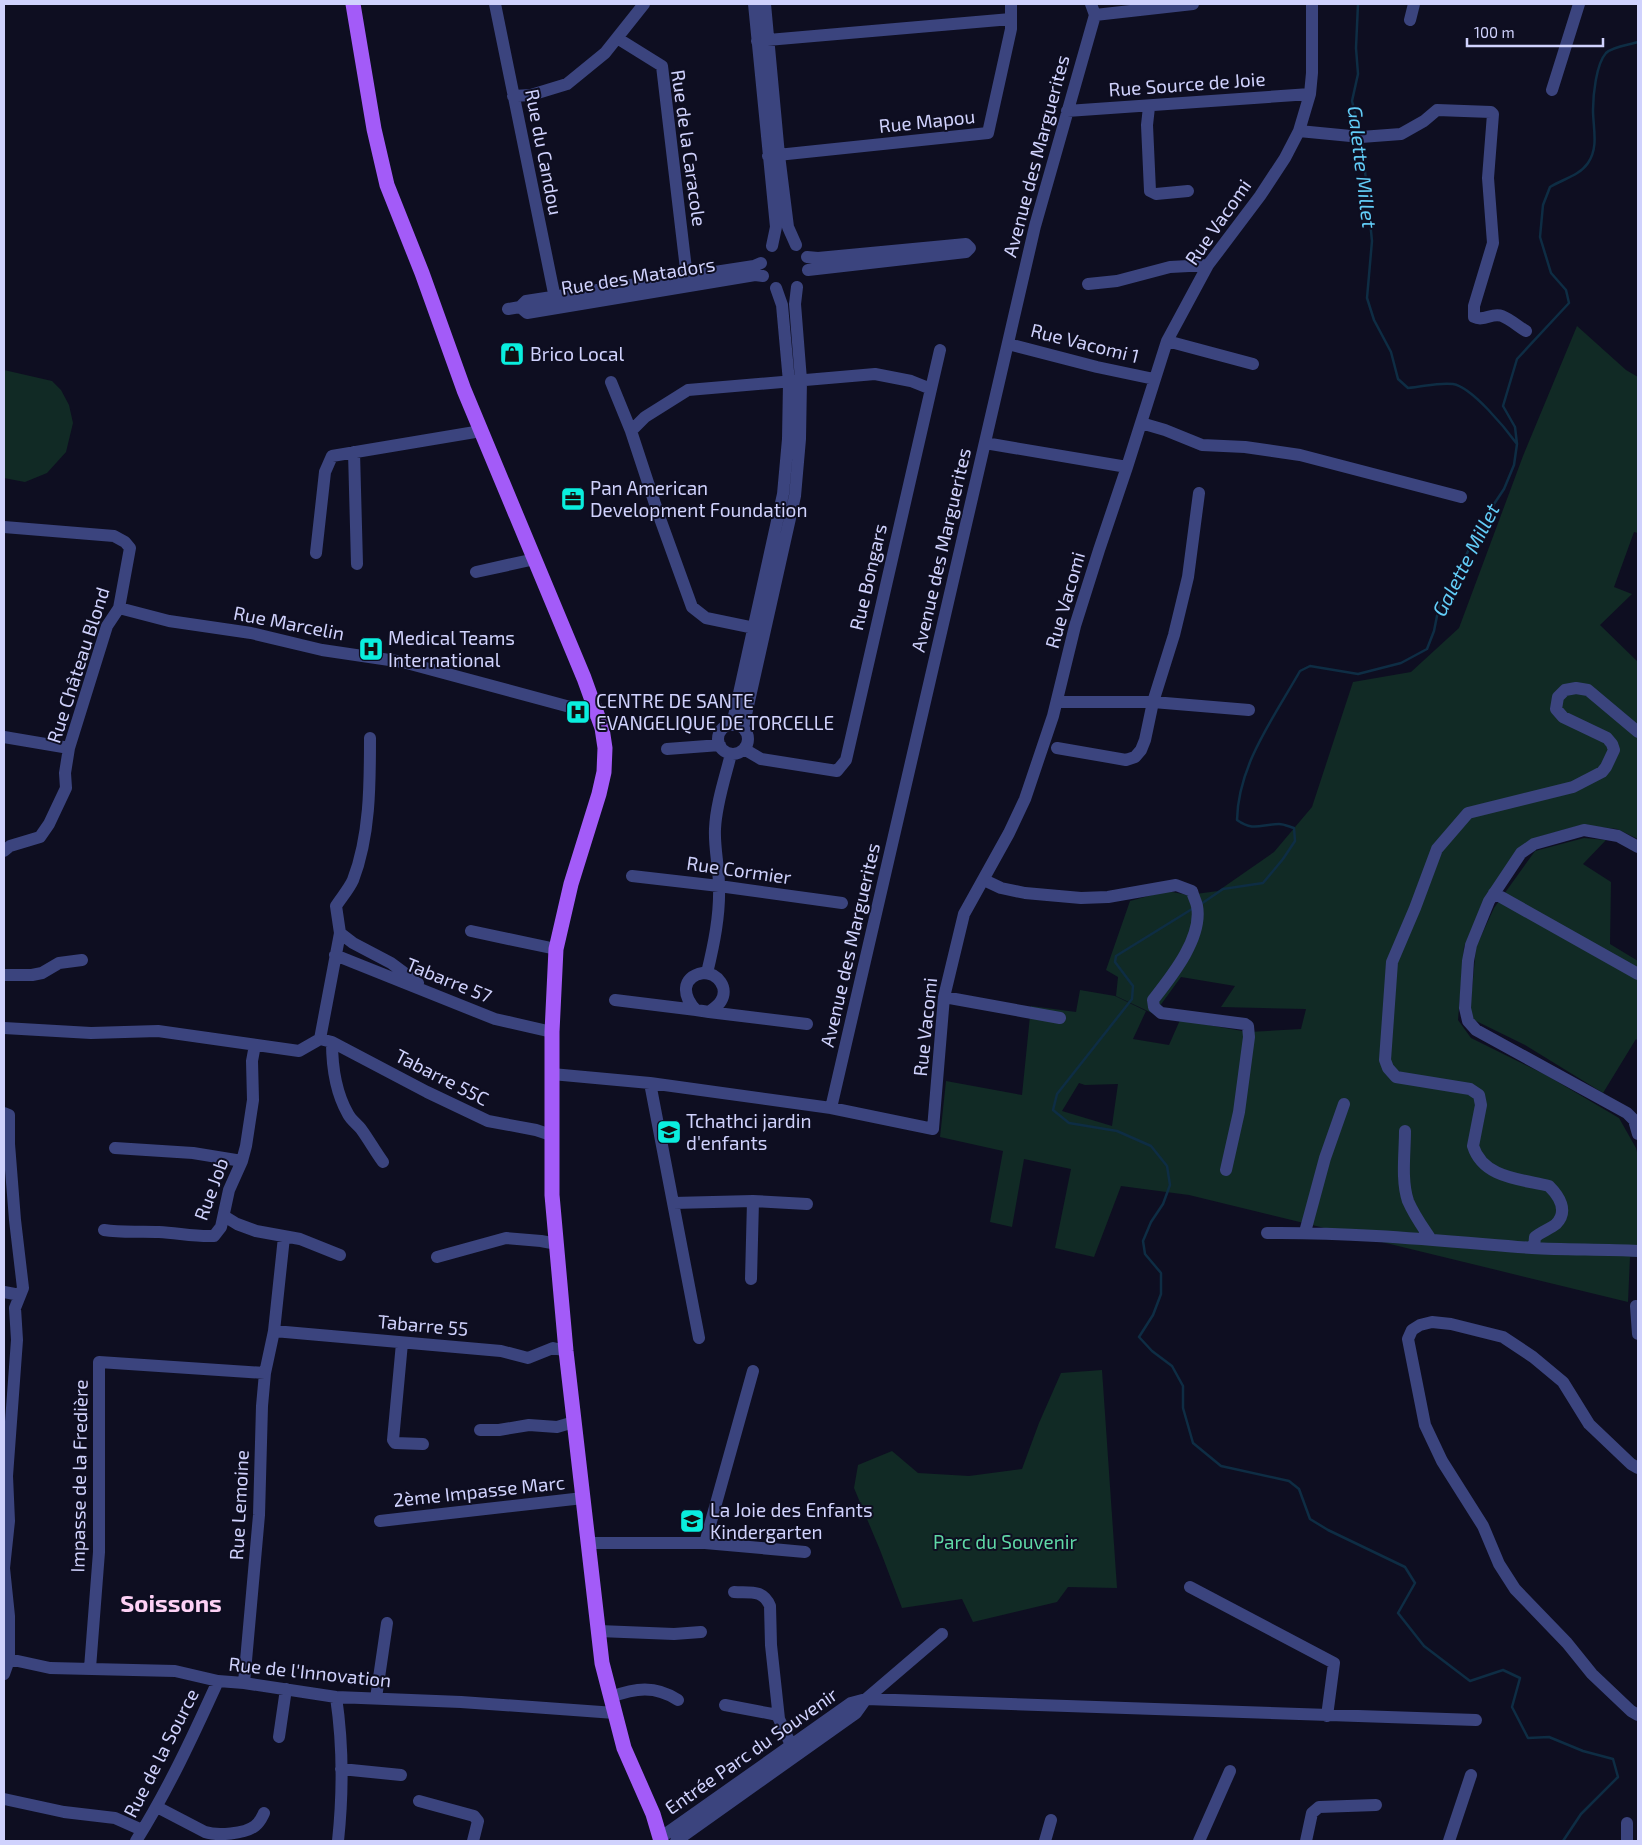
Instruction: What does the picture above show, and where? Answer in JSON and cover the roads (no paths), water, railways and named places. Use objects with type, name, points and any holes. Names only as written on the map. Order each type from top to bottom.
[{"type":"main road","points":[[353,4],[374,129],[387,185],[481,431],[584,678],[602,728],[605,748],[604,772],[571,884],[556,949],[552,1032],[552,1194],[566,1351],[602,1663],[624,1748],[653,1814],[660,1840]]},
{"type":"street","name":"Rue du Candou","points":[[495,4],[556,302]]},
{"type":"street","points":[[513,96],[531,95],[567,84],[605,53],[644,4]]},
{"type":"street","points":[[754,4],[762,41],[774,156],[776,227],[772,246],[764,255],[762,270],[770,284],[776,288],[786,290],[797,286],[804,280],[808,264],[804,252],[796,245],[788,227],[774,156]]},
{"type":"street","points":[[762,41],[765,4]]},
{"type":"street","name":"Rue Mapou","points":[[774,156],[988,133],[1011,29],[1011,4]]},
{"type":"street","points":[[1093,9],[1193,4]]},
{"type":"street","name":"Rue Vacomi","points":[[831,1108],[933,1129],[944,997],[964,914],[984,880],[1025,799],[1057,702],[1076,626],[1099,550],[1167,341],[1208,265],[1260,196],[1285,158],[1299,131],[1310,94],[1312,73],[1312,4]]},
{"type":"street","points":[[1410,20],[1414,4]]},
{"type":"street","points":[[1552,90],[1579,4]]},
{"type":"street","name":"Avenue des Marguerites","points":[[831,1108],[1035,226],[1093,9]]},
{"type":"street","points":[[762,41],[1011,19]]},
{"type":"street","name":"Rue de la Caracole","points":[[617,38],[662,66],[687,282]]},
{"type":"street","name":"Rue Source de Joie","points":[[1067,111],[1149,107],[1310,94]]},
{"type":"street","points":[[1149,107],[1147,124],[1150,191],[1156,194],[1188,191]]},
{"type":"street","points":[[1299,131],[1361,137],[1400,134],[1424,121],[1437,110],[1490,111],[1493,114],[1488,178],[1493,243],[1474,306],[1474,317],[1478,319],[1496,315],[1502,316],[1526,331]]},
{"type":"street","points":[[772,246],[784,242],[796,245]]},
{"type":"street","points":[[966,244],[970,246],[970,249],[966,252],[808,264],[818,258],[966,244]]},
{"type":"street","points":[[1088,284],[1117,281],[1170,267],[1208,265]]},
{"type":"street","name":"Rue des Matadors","points":[[514,308],[527,313],[556,302],[687,282],[755,275],[762,270]]},
{"type":"street","points":[[795,381],[795,304],[797,286]]},
{"type":"street","points":[[737,726],[758,629],[795,496],[800,439],[795,381],[782,305],[776,288]]},
{"type":"street","points":[[1167,341],[1254,364]]},
{"type":"street","name":"Rue Vacomi 1","points":[[1008,344],[1097,367],[1154,379]]},
{"type":"street","name":"Rue Bongars","points":[[744,749],[761,759],[837,771],[846,760],[940,350]]},
{"type":"street","points":[[631,431],[646,418],[688,390],[875,374],[911,381],[931,389]]},
{"type":"street","points":[[611,382],[631,431],[692,608],[706,618],[758,629]]},
{"type":"street","points":[[1141,423],[1165,430],[1202,445],[1245,447],[1300,454],[1461,497]]},
{"type":"street","points":[[316,553],[325,472],[332,456],[481,431]]},
{"type":"street","points":[[985,443],[1127,467]]},
{"type":"street","points":[[354,452],[357,564]]},
{"type":"street","points":[[1058,748],[1126,760],[1135,757],[1141,750],[1183,600],[1199,493]]},
{"type":"street","name":"Rue Château Blond","points":[[4,527],[114,536],[126,542],[130,548],[119,608],[107,626],[69,748],[65,773],[66,788],[49,824],[40,838],[6,847]]},
{"type":"street","points":[[476,572],[535,559]]},
{"type":"street","name":"Rue Marcelin","points":[[119,608],[168,621],[251,632],[322,650],[403,662],[596,714]]},
{"type":"street","points":[[1534,1248],[1535,1237],[1559,1219],[1562,1214],[1562,1202],[1549,1186],[1495,1173],[1486,1167],[1475,1153],[1472,1146],[1481,1105],[1479,1095],[1470,1089],[1396,1077],[1388,1068],[1385,1060],[1392,962],[1416,908],[1437,849],[1468,813],[1573,787],[1606,768],[1614,750],[1612,744],[1606,738],[1563,717],[1556,709],[1558,697],[1565,690],[1576,688],[1588,690],[1638,732]]},
{"type":"street","points":[[1057,702],[1153,702],[1249,710]]},
{"type":"street","points":[[737,726],[748,738],[744,749],[737,754],[731,754],[726,752],[720,745],[720,733],[726,727],[737,726]]},
{"type":"street","points":[[4,737],[69,748]]},
{"type":"street","points":[[370,738],[370,774],[366,827],[361,855],[352,882],[336,906],[340,933],[335,954],[326,1041],[339,1093],[349,1115],[383,1162]]},
{"type":"street","points":[[667,749],[720,745]]},
{"type":"street","points":[[708,973],[714,944],[719,886],[715,828],[721,793],[731,754]]},
{"type":"street","points":[[1638,847],[1618,836],[1584,830],[1534,844],[1521,853],[1494,893],[1471,945],[1465,1008],[1468,1020],[1476,1030],[1627,1113],[1634,1120],[1638,1134]]},
{"type":"street","name":"Rue Cormier","points":[[632,876],[842,903]]},
{"type":"street","points":[[984,880],[1001,888],[1025,894],[1081,898],[1108,897],[1176,885],[1192,892],[1197,906],[1197,924],[1190,947],[1153,1000],[1154,1007],[1161,1014],[1245,1024],[1248,1026],[1239,1112],[1226,1170]]},
{"type":"street","points":[[1494,893],[1638,974]]},
{"type":"street","points":[[471,930],[556,949]]},
{"type":"street","points":[[340,933],[353,943],[391,963],[430,992]]},
{"type":"street","name":"Tabarre 57","points":[[335,954],[495,1019],[552,1032]]},
{"type":"street","points":[[4,975],[32,975],[42,973],[59,963],[82,960]]},
{"type":"street","points":[[708,973],[715,976],[721,982],[722,997],[718,1004],[702,1011],[688,1002],[687,984],[692,977],[708,973]]},
{"type":"street","points":[[673,1008],[686,992]]},
{"type":"street","points":[[722,997],[730,1015]]},
{"type":"street","points":[[944,997],[1060,1018]]},
{"type":"street","points":[[615,1000],[807,1024]]},
{"type":"street","points":[[5,1025],[91,1033],[158,1031],[299,1051],[326,1041]]},
{"type":"street","name":"Tabarre 55C","points":[[326,1041],[488,1121],[536,1130],[551,1135]]},
{"type":"street","name":"Rue Job","points":[[104,1230],[214,1236],[221,1226],[229,1190],[242,1161],[246,1146],[253,1100],[252,1061],[255,1046]]},
{"type":"street","points":[[552,1074],[650,1083],[831,1108]]},
{"type":"street","points":[[650,1083],[699,1338]]},
{"type":"street","points":[[1305,1232],[1325,1158],[1344,1104]]},
{"type":"street","points":[[4,1113],[9,1115],[9,1144],[15,1220],[23,1288],[15,1308],[17,1340],[7,1476],[9,1521],[4,1568],[9,1616],[4,1674]]},
{"type":"street","points":[[1405,1131],[1404,1182],[1408,1200],[1414,1215],[1430,1238]]},
{"type":"street","points":[[115,1148],[193,1153],[242,1161]]},
{"type":"street","points":[[673,1202],[753,1201],[807,1204]]},
{"type":"street","points":[[751,1279],[753,1201]]},
{"type":"street","points":[[224,1216],[237,1224],[256,1231],[300,1239],[340,1255]]},
{"type":"street","points":[[1267,1232],[1430,1238],[1534,1248],[1638,1251]]},
{"type":"street","name":"Rue Lemoine","points":[[244,1683],[259,1516],[262,1406],[265,1373],[274,1331],[284,1237]]},
{"type":"street","points":[[437,1257],[506,1238],[541,1240],[557,1244]]},
{"type":"street","points":[[4,1292],[20,1295]]},
{"type":"street","points":[[1636,1306],[1638,1334]]},
{"type":"street","points":[[1638,1468],[1631,1464],[1589,1424],[1563,1382],[1533,1357],[1503,1337],[1451,1324],[1432,1322],[1420,1325],[1412,1330],[1408,1339],[1425,1425],[1442,1461],[1483,1526],[1500,1564],[1515,1590],[1567,1643],[1592,1674],[1631,1711],[1638,1715]]},
{"type":"street","name":"Tabarre 55","points":[[274,1331],[348,1336],[402,1344],[501,1351],[528,1358],[553,1348],[566,1351]]},
{"type":"street","points":[[402,1344],[393,1440],[395,1443],[423,1444]]},
{"type":"street","name":"Impasse de la Fredière","points":[[90,1668],[99,1552],[99,1362],[265,1373]]},
{"type":"street","points":[[705,1543],[753,1371]]},
{"type":"street","points":[[480,1430],[499,1430],[529,1425],[557,1427],[574,1422]]},
{"type":"street","name":"2ème Impasse Marc","points":[[380,1521],[583,1498]]},
{"type":"street","points":[[587,1543],[705,1543],[806,1552]]},
{"type":"street","points":[[1190,1587],[1334,1663],[1327,1716]]},
{"type":"street","points":[[734,1592],[760,1594],[768,1600],[778,1715],[792,1745]]},
{"type":"street","points":[[376,1698],[387,1623]]},
{"type":"street","points":[[599,1630],[674,1634],[702,1632]]},
{"type":"street","name":"Entrée Parc du Souvenir","points":[[676,1841],[856,1713],[866,1699],[942,1634]]},
{"type":"street","name":"Rue de l'Innovation","points":[[6,1659],[50,1668],[175,1671],[218,1681],[244,1683],[336,1697],[461,1702],[615,1713]]},
{"type":"street","name":"Rue de la Source","points":[[139,1836],[157,1807],[181,1761],[218,1681]]},
{"type":"street","points":[[279,1736],[286,1689]]},
{"type":"street","points":[[610,1697],[640,1689],[661,1690],[678,1700]]},
{"type":"street","points":[[336,1697],[342,1769],[342,1803],[338,1841]]},
{"type":"street","points":[[866,1699],[1476,1720]]},
{"type":"street","name":"Entrée Parc du Souvenir","points":[[660,1840],[851,1703],[866,1699]]},
{"type":"street","points":[[725,1704],[778,1715]]},
{"type":"street","points":[[342,1769],[401,1775]]},
{"type":"street","points":[[1199,1841],[1230,1771]]},
{"type":"street","points":[[1448,1841],[1471,1775]]},
{"type":"street","points":[[4,1799],[64,1812],[115,1818],[139,1836]]},
{"type":"street","points":[[419,1801],[474,1816],[478,1821],[473,1841]]},
{"type":"street","points":[[1306,1841],[1314,1809],[1319,1807],[1376,1805]]},
{"type":"street","points":[[157,1807],[205,1832],[220,1835],[253,1827],[260,1822],[264,1813]]},
{"type":"street","points":[[1046,1841],[1051,1820]]},
{"type":"street","points":[[1627,1823],[1627,1841]]},
{"type":"waterway","name":"Galette Millet","points":[[1358,4],[1356,48],[1358,74],[1352,101],[1360,133]]},
{"type":"waterway","points":[[1517,444],[1515,427],[1503,406],[1517,359],[1569,303],[1566,290],[1551,273],[1540,237],[1543,205],[1550,187],[1580,171],[1591,157],[1595,137],[1594,89],[1597,72],[1603,58],[1606,53],[1613,49],[1638,42]]},
{"type":"waterway","name":"Galette Millet","points":[[1201,904],[1223,889],[1263,883],[1295,841],[1294,828],[1279,824],[1253,827],[1237,820],[1244,780],[1259,742],[1300,671],[1310,666],[1358,674],[1401,663],[1427,649],[1434,631],[1439,606],[1455,580],[1469,549],[1485,527],[1494,504],[1504,489],[1514,465],[1517,444],[1479,400],[1461,387],[1453,384],[1436,384],[1408,388],[1398,379],[1391,352],[1374,320],[1367,298],[1372,241],[1362,141]]},
{"type":"waterway","name":"Galette Millet","points":[[1192,909],[1116,956],[1115,962],[1133,986],[1132,999],[1057,1094],[1053,1110],[1069,1123],[1117,1131],[1151,1146],[1167,1166],[1170,1185],[1163,1204],[1151,1222],[1143,1241],[1145,1254],[1161,1273],[1161,1294],[1153,1315],[1139,1337],[1152,1351],[1172,1366],[1183,1386],[1183,1408],[1193,1443],[1221,1466],[1289,1481],[1299,1489],[1310,1519],[1328,1530],[1405,1567],[1415,1583],[1398,1613],[1424,1646],[1470,1681],[1503,1670],[1520,1678],[1512,1707],[1528,1738],[1549,1737],[1583,1751],[1613,1759],[1618,1777],[1581,1814],[1563,1841]]},
{"type":"place","name":"Brico Local","points":[[512,354]]},
{"type":"place","name":"Pan American Development Foundation","points":[[573,499]]},
{"type":"place","name":"Medical Teams International","points":[[371,649]]},
{"type":"place","name":"CENTRE DE SANTE EVANGELIQUE DE TORCELLE","points":[[578,712]]},
{"type":"place","name":"Tchathci jardin d'enfants","points":[[669,1132]]},
{"type":"place","name":"La Joie des Enfants Kindergarten","points":[[692,1521]]},
{"type":"district","name":"Soissons","points":[[171,1604]]},
{"type":"park label","name":"Parc du Souvenir","points":[[1005,1542]]}]
